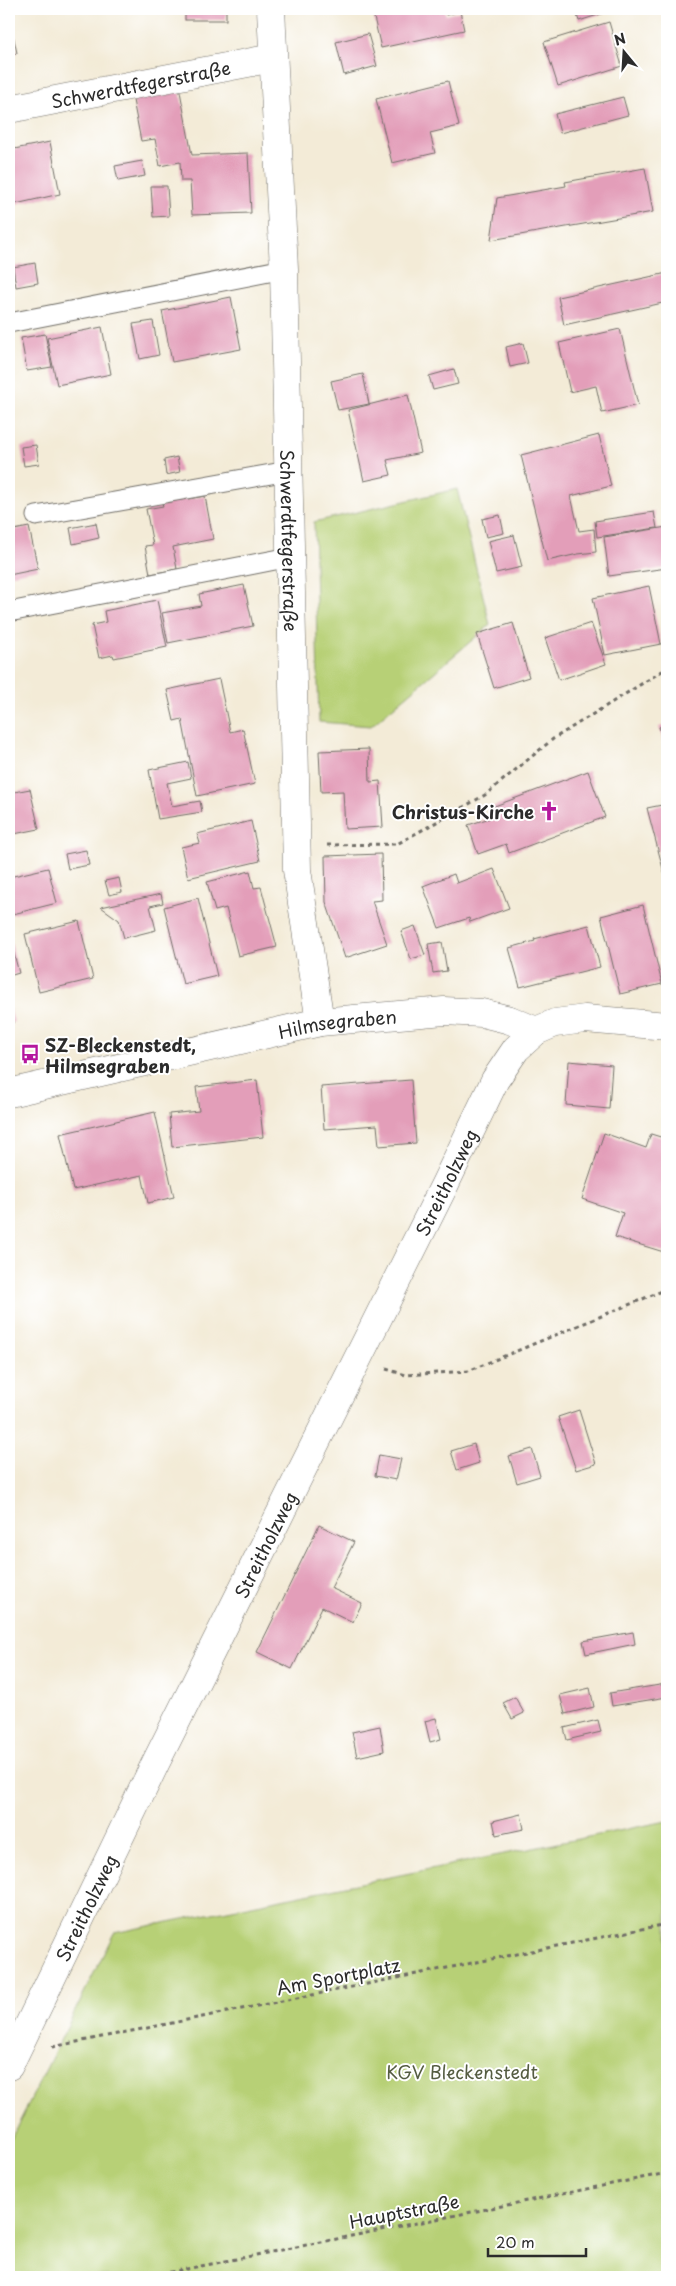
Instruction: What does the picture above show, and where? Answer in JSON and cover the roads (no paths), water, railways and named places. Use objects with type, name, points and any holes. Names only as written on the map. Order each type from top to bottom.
[{"type":"street","name":"Schwerdtfegerstraße","points":[[271,9],[284,269],[297,870],[320,1022]]},
{"type":"street","name":"Schwerdtfegerstraße","points":[[9,109],[273,58]]},
{"type":"street","name":"Hilmsegraben","points":[[9,1093],[320,1022],[444,1011],[482,1013],[510,1020],[536,1031]]},
{"type":"street","points":[[536,1031],[555,1023],[585,1019],[667,1026]]},
{"type":"street","name":"Streitholzweg","points":[[12,2060],[156,1762],[357,1361],[495,1080],[516,1048],[536,1031]]},
{"type":"lane","points":[[9,323],[284,269]]},
{"type":"lane","points":[[36,516],[288,471]]},
{"type":"lane","points":[[9,612],[290,557]]},
{"type":"place","name":"Christus-Kirche","points":[[549,811]]},
{"type":"place","name":"SZ-Bleckenstedt, Hilmsegraben","points":[[30,1054]]},
{"type":"park label","name":"KGV Bleckenstedt","points":[[462,2071]]}]
